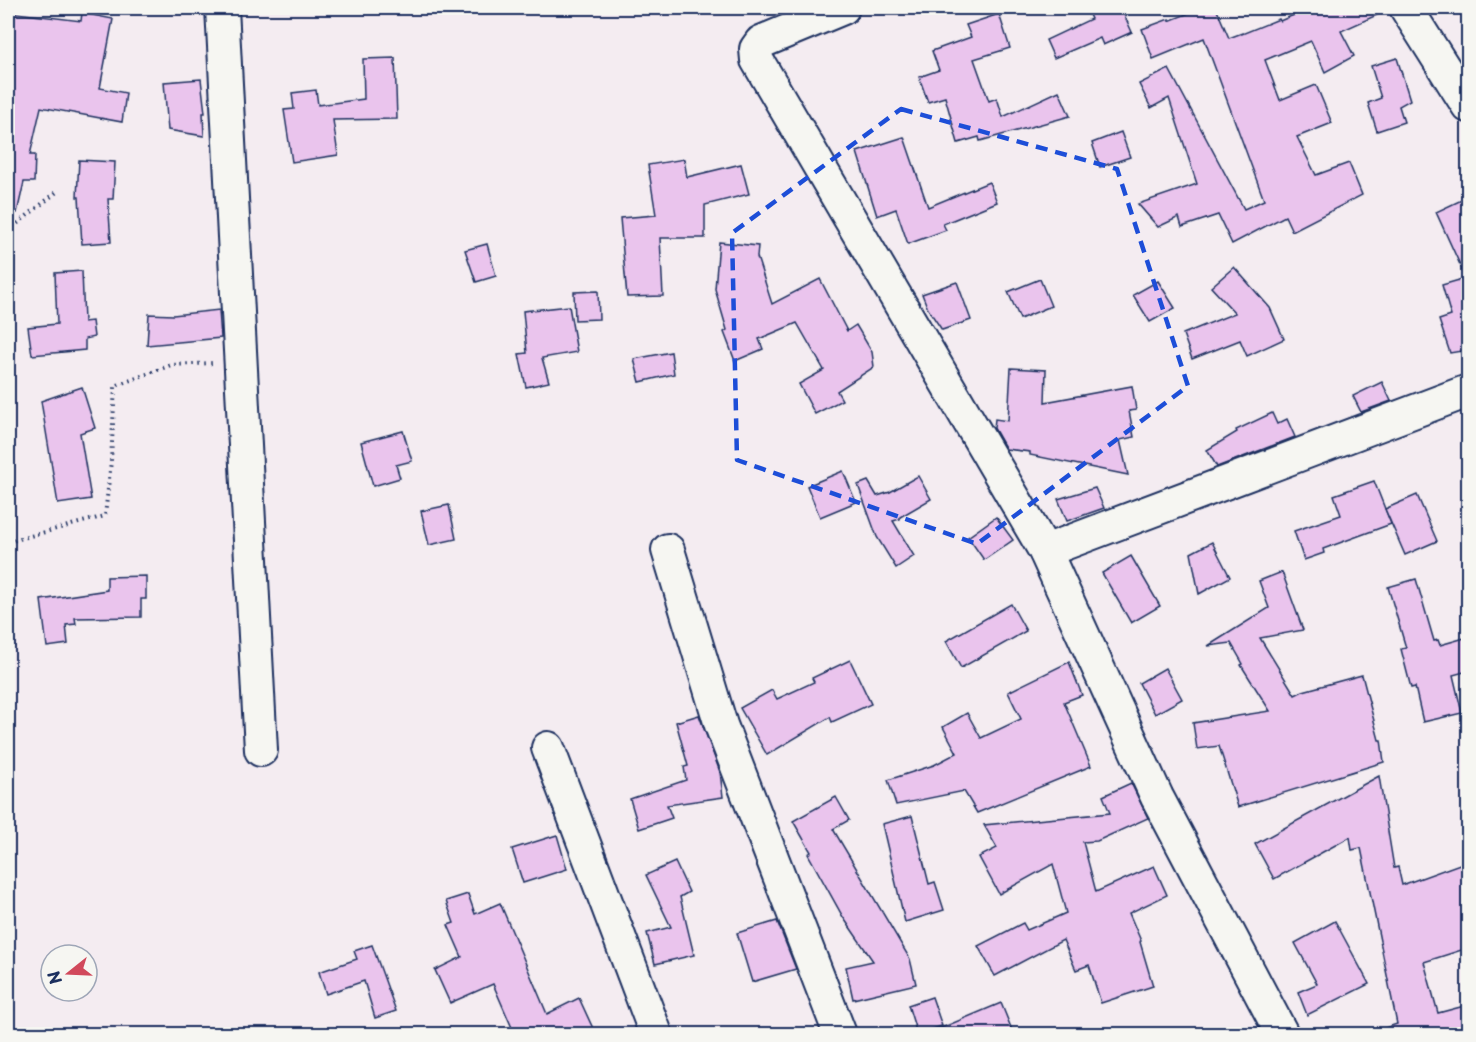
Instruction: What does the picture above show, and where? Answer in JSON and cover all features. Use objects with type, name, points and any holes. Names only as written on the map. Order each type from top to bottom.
[{"type":"street","points":[[222,8],[261,750]]},
{"type":"street","points":[[843,8],[761,42],[756,49],[757,60],[1045,551],[1157,797],[1282,1035]]},
{"type":"street","points":[[1406,8],[1468,106]]},
{"type":"street","points":[[1045,551],[1468,391]]},
{"type":"street","points":[[668,550],[721,725],[840,1035]]},
{"type":"street","points":[[548,748],[656,1035]]},
{"type":"path","points":[[8,231],[58,191]]},
{"type":"path","points":[[8,542],[105,516],[115,386],[171,366],[240,361]]},
{"type":"highlighted area","points":[[901,109],[1117,169],[1188,386],[977,544],[737,460],[732,233]]},
{"type":"building","points":[[1086,8],[1121,8],[1132,32],[1103,45],[1100,38],[1054,58],[1046,40],[1091,19]]},
{"type":"building","points":[[1202,8],[1216,8],[1229,38],[1310,8],[1388,8],[1341,31],[1354,56],[1325,72],[1311,41],[1265,60],[1280,100],[1316,85],[1332,123],[1297,137],[1316,175],[1349,163],[1362,195],[1292,231],[1285,216],[1232,244],[1218,215],[1182,227],[1179,217],[1158,227],[1138,204],[1197,184],[1169,98],[1151,108],[1139,84],[1169,69],[1244,209],[1264,200],[1204,38],[1153,59],[1142,29]]},
{"type":"building","points":[[8,12],[81,21],[82,13],[113,19],[100,88],[126,93],[122,122],[41,107],[30,155],[35,155],[34,182],[24,182],[17,213],[8,212]]},
{"type":"building","points":[[999,14],[1010,48],[974,59],[989,101],[997,98],[1003,117],[1059,91],[1070,116],[980,141],[979,137],[958,143],[945,97],[928,102],[919,77],[939,70],[932,51],[971,37],[966,25]]},
{"type":"building","points":[[395,58],[397,119],[333,120],[338,155],[292,162],[284,110],[294,109],[292,93],[316,90],[318,105],[364,99],[363,59]]},
{"type":"building","points":[[1397,58],[1410,100],[1399,106],[1404,122],[1377,131],[1368,103],[1381,98],[1371,66]]},
{"type":"building","points":[[201,79],[205,113],[203,113],[204,136],[168,130],[164,82]]},
{"type":"building","points":[[1121,132],[1130,157],[1100,167],[1092,143]]},
{"type":"building","points":[[904,137],[928,207],[989,182],[997,202],[943,224],[946,230],[908,244],[896,209],[877,216],[857,152]]},
{"type":"building","points":[[684,159],[687,177],[741,164],[749,194],[705,205],[705,238],[660,238],[663,296],[627,297],[620,218],[656,215],[648,165]]},
{"type":"building","points":[[79,160],[115,162],[113,199],[108,199],[111,242],[82,244],[79,197],[77,197]]},
{"type":"building","points":[[1468,197],[1468,354],[1463,355],[1461,351],[1450,353],[1439,320],[1451,316],[1442,285],[1466,278],[1436,212]]},
{"type":"building","points":[[719,242],[758,246],[757,257],[772,304],[820,279],[847,331],[856,325],[872,352],[874,367],[837,391],[842,400],[815,414],[799,384],[824,370],[797,323],[759,339],[763,349],[735,361],[724,332],[727,330],[715,289]]},
{"type":"building","points":[[487,244],[496,276],[476,282],[465,250]]},
{"type":"building","points":[[1234,267],[1270,308],[1284,339],[1247,356],[1240,340],[1192,359],[1183,334],[1235,313],[1211,287]]},
{"type":"building","points":[[82,271],[84,322],[92,321],[94,337],[85,339],[85,350],[32,355],[28,327],[57,324],[55,273]]},
{"type":"building","points":[[1040,279],[1051,306],[1020,319],[1008,292]]},
{"type":"building","points":[[1158,281],[1175,308],[1150,322],[1133,295]]},
{"type":"building","points":[[957,282],[971,320],[942,330],[928,309],[922,294]]},
{"type":"building","points":[[598,291],[599,319],[575,320],[574,292]]},
{"type":"building","points":[[569,306],[577,352],[542,358],[549,382],[526,387],[519,354],[527,353],[523,311]]},
{"type":"building","points":[[219,310],[221,338],[147,345],[149,314],[173,315]]},
{"type":"building","points":[[671,352],[674,374],[640,382],[634,359]]},
{"type":"building","points":[[1011,368],[1046,370],[1045,402],[1132,386],[1136,410],[1129,411],[1134,437],[1120,440],[1128,475],[1030,455],[1030,452],[1006,449],[994,428],[995,419],[1008,421]]},
{"type":"building","points":[[1382,382],[1391,401],[1361,412],[1353,396]]},
{"type":"building","points":[[82,387],[95,428],[80,433],[91,499],[58,504],[41,401]]},
{"type":"building","points":[[1272,413],[1277,424],[1287,419],[1295,437],[1217,467],[1207,450],[1237,432],[1236,430]]},
{"type":"building","points":[[403,431],[412,461],[396,465],[400,478],[373,486],[361,442]]},
{"type":"building","points":[[843,471],[856,502],[820,517],[807,486]]},
{"type":"building","points":[[918,476],[931,499],[893,521],[914,556],[896,568],[877,537],[858,485],[868,481],[877,496],[890,492]]},
{"type":"building","points":[[1374,481],[1391,524],[1323,549],[1324,553],[1304,560],[1294,531],[1341,515],[1334,495]]},
{"type":"building","points":[[1095,488],[1104,508],[1067,521],[1058,499]]},
{"type":"building","points":[[1417,495],[1437,541],[1405,555],[1385,509]]},
{"type":"building","points":[[449,505],[456,539],[429,545],[421,511]]},
{"type":"building","points":[[996,517],[1013,540],[984,560],[968,537]]},
{"type":"building","points":[[1212,542],[1230,577],[1199,594],[1191,553]]},
{"type":"building","points":[[1131,556],[1160,606],[1131,623],[1102,573]]},
{"type":"building","points":[[1282,572],[1303,630],[1260,638],[1295,695],[1362,675],[1379,740],[1381,740],[1384,762],[1238,807],[1219,746],[1197,749],[1193,723],[1270,711],[1241,665],[1243,664],[1231,643],[1208,646],[1269,608],[1259,581]]},
{"type":"building","points":[[146,576],[146,599],[141,599],[141,617],[75,618],[76,624],[66,625],[68,644],[47,647],[41,600],[107,590],[107,577]]},
{"type":"building","points":[[1416,579],[1434,641],[1438,640],[1440,645],[1468,637],[1468,671],[1453,675],[1462,713],[1423,722],[1415,687],[1411,688],[1401,649],[1406,648],[1388,587]]},
{"type":"building","points":[[1011,604],[1026,631],[961,668],[946,641]]},
{"type":"building","points":[[850,660],[871,704],[832,722],[830,717],[767,755],[740,708],[772,690],[777,699],[814,682],[812,678]]},
{"type":"building","points":[[1069,662],[1082,695],[1064,702],[1091,766],[977,813],[964,791],[896,805],[888,780],[934,765],[957,753],[943,727],[967,713],[981,738],[1021,719],[1008,692]]},
{"type":"building","points":[[1165,668],[1182,699],[1155,714],[1139,683]]},
{"type":"building","points":[[699,715],[720,772],[723,797],[667,805],[672,818],[639,829],[630,799],[686,780],[684,767],[688,766],[676,722]]},
{"type":"building","points":[[1379,776],[1394,868],[1398,867],[1402,885],[1468,861],[1468,948],[1424,962],[1438,1013],[1468,1005],[1468,1035],[1386,1035],[1385,1028],[1397,1024],[1361,848],[1352,850],[1350,837],[1274,879],[1255,844]]},
{"type":"building","points":[[1131,783],[1148,818],[1097,841],[1083,842],[1096,892],[1154,866],[1167,895],[1129,913],[1141,941],[1153,986],[1101,1003],[1089,965],[1076,970],[1063,940],[995,976],[978,946],[1023,923],[1027,930],[1066,913],[1053,864],[999,894],[979,857],[997,848],[984,825],[1110,813],[1103,796]]},
{"type":"building","points":[[836,797],[849,820],[833,829],[910,959],[916,984],[853,999],[846,967],[873,961],[843,917],[808,854],[811,852],[793,821]]},
{"type":"building","points":[[912,816],[929,884],[935,882],[944,910],[905,922],[882,824]]},
{"type":"building","points":[[557,835],[567,869],[523,883],[512,849]]},
{"type":"building","points":[[675,862],[689,892],[680,897],[694,955],[655,964],[647,933],[671,927],[646,875]]},
{"type":"building","points":[[468,894],[475,914],[500,903],[547,1014],[579,998],[596,1035],[505,1035],[513,1030],[493,984],[450,1003],[435,970],[462,957],[448,925],[454,923],[446,901]]},
{"type":"building","points":[[777,921],[796,969],[752,982],[737,933]]},
{"type":"building","points":[[1335,921],[1369,984],[1307,1015],[1298,992],[1317,984],[1295,943]]},
{"type":"building","points":[[372,945],[396,1011],[375,1018],[364,981],[326,994],[319,972],[357,959],[354,951]]},
{"type":"building","points":[[932,997],[942,1026],[917,1034],[908,1005]]},
{"type":"building","points":[[1001,1003],[1014,1035],[927,1035],[927,1034]]}]
